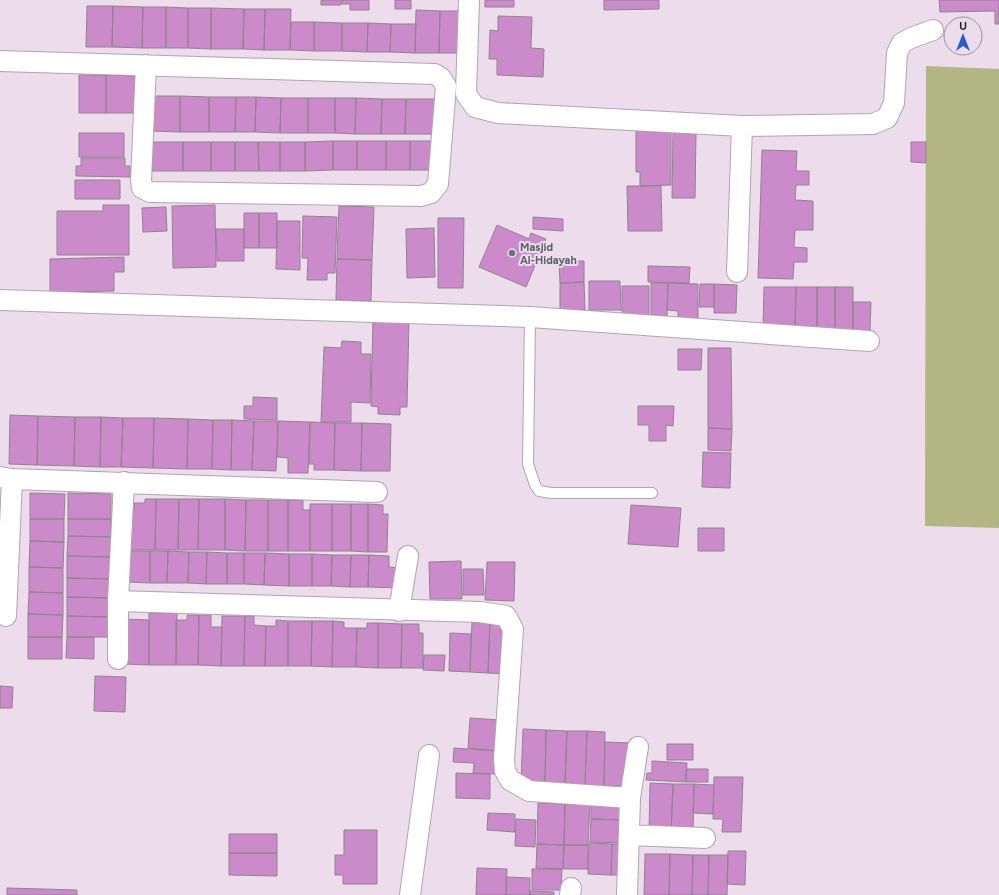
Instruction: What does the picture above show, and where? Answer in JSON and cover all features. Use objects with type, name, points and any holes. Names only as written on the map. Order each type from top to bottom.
[{"type":"street","points":[[469,0],[466,94],[475,107],[498,113],[742,126],[873,124],[887,118],[894,103],[898,53],[902,43],[933,30]]},
{"type":"street","points":[[0,61],[146,65],[435,74],[441,78],[446,86],[438,184],[431,193],[421,196],[150,192],[142,188],[141,181],[146,65]]},
{"type":"street","points":[[737,272],[742,126]]},
{"type":"street","points":[[0,300],[530,317],[869,341]]},
{"type":"street","points":[[6,616],[6,478],[377,492]]},
{"type":"street","points":[[118,659],[118,602],[124,482]]},
{"type":"street","points":[[399,611],[408,556]]},
{"type":"street","points":[[118,602],[399,611],[480,612],[506,616],[513,629],[504,758],[505,771],[510,780],[529,791],[630,798]]},
{"type":"street","points":[[627,895],[630,798],[638,747]]},
{"type":"street","points":[[410,895],[429,755]]},
{"type":"street","points":[[629,835],[704,838]]},
{"type":"lane","points":[[530,317],[528,464],[534,484],[539,491],[551,493],[652,493]]},
{"type":"green space","points":[[926,66],[999,69],[999,528],[925,526]]},
{"type":"building","points":[[321,0],[341,0],[341,5],[321,5]]},
{"type":"building","points":[[342,0],[369,0],[369,10],[350,10],[350,4],[342,4]]},
{"type":"building","points":[[395,0],[411,0],[411,9],[395,9]]},
{"type":"building","points":[[485,0],[514,0],[514,7],[485,7]]},
{"type":"building","points":[[604,0],[659,0],[659,9],[604,10]]},
{"type":"building","points":[[939,0],[999,0],[999,24],[995,24],[995,11],[940,12]]},
{"type":"building","points":[[87,6],[113,6],[112,47],[86,47]]},
{"type":"building","points":[[113,6],[143,7],[142,48],[112,47]]},
{"type":"building","points":[[143,7],[166,7],[166,48],[142,48]]},
{"type":"building","points":[[166,7],[188,8],[188,48],[166,48]]},
{"type":"building","points":[[188,8],[211,8],[211,49],[188,48]]},
{"type":"building","points":[[211,8],[244,9],[243,49],[211,49]]},
{"type":"building","points":[[244,9],[265,9],[264,50],[243,49]]},
{"type":"building","points":[[265,9],[291,9],[290,50],[264,50]]},
{"type":"building","points":[[416,10],[440,11],[439,53],[415,53]]},
{"type":"building","points":[[440,11],[459,11],[459,53],[439,53]]},
{"type":"building","points":[[498,16],[532,17],[531,48],[544,49],[543,77],[497,75],[497,59],[489,59],[490,30],[498,31]]},
{"type":"building","points":[[291,22],[314,22],[314,51],[290,50]]},
{"type":"building","points":[[314,22],[342,23],[342,51],[314,51]]},
{"type":"building","points":[[342,23],[368,23],[367,52],[342,51]]},
{"type":"building","points":[[368,23],[391,24],[390,52],[367,52]]},
{"type":"building","points":[[391,24],[416,24],[415,53],[390,52]]},
{"type":"building","points":[[79,75],[106,75],[106,113],[79,113]]},
{"type":"building","points":[[106,75],[138,76],[138,113],[106,113]]},
{"type":"building","points":[[150,96],[180,96],[180,132],[150,131]]},
{"type":"building","points":[[180,96],[209,97],[209,132],[180,132]]},
{"type":"building","points":[[209,97],[236,97],[235,132],[209,132]]},
{"type":"building","points":[[236,97],[256,97],[255,132],[235,132]]},
{"type":"building","points":[[256,97],[281,98],[280,133],[255,132]]},
{"type":"building","points":[[281,98],[308,98],[308,133],[280,133]]},
{"type":"building","points":[[308,98],[335,98],[335,133],[308,133]]},
{"type":"building","points":[[335,98],[356,98],[355,134],[335,133]]},
{"type":"building","points":[[356,98],[382,99],[381,134],[355,134]]},
{"type":"building","points":[[382,99],[406,99],[405,134],[381,134]]},
{"type":"building","points":[[406,99],[437,99],[437,134],[405,134]]},
{"type":"building","points":[[636,130],[671,130],[671,185],[640,186],[640,172],[636,172]]},
{"type":"building","points":[[673,132],[696,132],[695,198],[672,198]]},
{"type":"building","points":[[79,133],[124,133],[124,157],[79,157]]},
{"type":"building","points":[[333,141],[357,141],[357,170],[333,170]]},
{"type":"building","points":[[333,141],[333,170],[305,171],[305,142]]},
{"type":"building","points":[[357,141],[386,141],[386,170],[357,170]]},
{"type":"building","points":[[386,141],[410,141],[410,170],[386,170]]},
{"type":"building","points":[[410,141],[434,141],[434,170],[410,170]]},
{"type":"building","points":[[152,142],[183,142],[183,171],[152,171]]},
{"type":"building","points":[[183,142],[211,142],[211,171],[183,171]]},
{"type":"building","points":[[211,142],[235,142],[235,171],[211,171]]},
{"type":"building","points":[[235,142],[258,142],[259,171],[235,171]]},
{"type":"building","points":[[258,142],[280,142],[280,171],[259,171]]},
{"type":"building","points":[[280,142],[305,142],[305,171],[280,171]]},
{"type":"building","points":[[911,142],[926,142],[926,163],[911,162]]},
{"type":"building","points":[[762,150],[797,151],[796,171],[809,171],[809,185],[796,185],[795,200],[813,201],[813,230],[795,230],[794,247],[807,248],[807,262],[794,262],[793,279],[758,278]]},
{"type":"building","points":[[81,158],[125,158],[125,166],[130,166],[130,177],[76,176],[76,166],[81,166]]},
{"type":"building","points":[[75,180],[120,180],[120,199],[75,199]]},
{"type":"building","points":[[627,186],[661,186],[662,231],[628,231]]},
{"type":"building","points":[[103,205],[129,205],[129,255],[57,255],[57,211],[103,211]]},
{"type":"building","points":[[215,205],[216,267],[173,268],[172,206]]},
{"type":"building","points":[[339,206],[374,207],[372,260],[337,259]]},
{"type":"building","points":[[166,207],[167,231],[143,232],[142,208]]},
{"type":"building","points":[[244,213],[259,213],[259,248],[244,248]]},
{"type":"building","points":[[259,213],[277,213],[277,248],[259,248]]},
{"type":"building","points":[[303,216],[337,217],[335,273],[327,273],[327,280],[307,280],[308,258],[302,258]]},
{"type":"building","points":[[533,217],[563,219],[563,231],[533,229]]},
{"type":"building","points":[[438,218],[464,218],[463,288],[438,288]]},
{"type":"building","points":[[277,221],[300,221],[300,270],[276,269]]},
{"type":"building","name":"Masjid Al-Hidayah","points":[[497,225],[529,239],[531,233],[546,239],[526,287],[479,267]]},
{"type":"building","points":[[434,228],[435,277],[407,278],[406,229]]},
{"type":"building","points":[[216,229],[244,229],[244,261],[217,261]]},
{"type":"building","points":[[124,257],[124,272],[114,272],[114,291],[50,292],[50,259]]},
{"type":"building","points":[[337,259],[372,260],[371,301],[336,300]]},
{"type":"building","points":[[559,261],[584,261],[584,282],[560,283]]},
{"type":"building","points":[[648,266],[690,267],[689,283],[648,282]]},
{"type":"building","points":[[589,281],[620,281],[621,310],[589,310]]},
{"type":"building","points":[[584,282],[585,310],[560,310],[560,283]]},
{"type":"building","points":[[651,283],[668,283],[667,316],[651,316]]},
{"type":"building","points":[[668,283],[698,284],[698,321],[678,321],[678,311],[667,310]]},
{"type":"building","points":[[700,284],[714,284],[714,307],[699,307]]},
{"type":"building","points":[[714,284],[737,285],[736,313],[714,313]]},
{"type":"building","points":[[622,286],[649,286],[649,317],[622,317]]},
{"type":"building","points":[[764,287],[796,287],[795,328],[763,328]]},
{"type":"building","points":[[796,287],[817,287],[817,328],[795,328]]},
{"type":"building","points":[[817,287],[835,287],[835,334],[817,334]]},
{"type":"building","points":[[835,287],[853,287],[853,334],[835,334]]},
{"type":"building","points":[[853,302],[871,302],[870,331],[853,331]]},
{"type":"building","points":[[373,319],[409,320],[407,407],[400,407],[400,415],[378,414],[378,407],[371,406]]},
{"type":"building","points":[[342,341],[361,342],[361,354],[371,354],[370,403],[351,402],[351,422],[321,422],[324,347],[341,348]]},
{"type":"building","points":[[708,348],[731,348],[732,429],[708,428]]},
{"type":"building","points":[[678,349],[702,349],[701,370],[678,370]]},
{"type":"building","points":[[253,397],[277,398],[277,420],[244,419],[244,406],[253,406]]},
{"type":"building","points":[[638,406],[674,406],[673,426],[666,425],[666,441],[649,441],[649,425],[638,425]]},
{"type":"building","points":[[10,415],[38,416],[37,465],[9,464]]},
{"type":"building","points":[[38,416],[75,417],[74,466],[37,465]]},
{"type":"building","points":[[75,417],[101,417],[100,467],[74,466]]},
{"type":"building","points":[[101,417],[123,418],[121,467],[100,467]]},
{"type":"building","points":[[123,418],[154,418],[153,468],[121,467]]},
{"type":"building","points":[[154,418],[188,419],[187,469],[153,468]]},
{"type":"building","points":[[188,419],[213,420],[212,469],[187,469]]},
{"type":"building","points":[[213,420],[232,420],[231,470],[212,469]]},
{"type":"building","points":[[232,420],[254,421],[252,470],[231,470]]},
{"type":"building","points":[[254,421],[278,421],[276,471],[252,470]]},
{"type":"building","points":[[278,421],[310,422],[308,473],[288,473],[288,458],[277,457]]},
{"type":"building","points":[[310,422],[335,423],[334,470],[314,470],[314,464],[309,464]]},
{"type":"building","points":[[335,423],[362,423],[361,471],[334,470]]},
{"type":"building","points":[[362,423],[391,424],[390,471],[361,471]]},
{"type":"building","points":[[708,428],[732,429],[731,451],[708,450]]},
{"type":"building","points":[[703,452],[731,453],[730,488],[702,487]]},
{"type":"building","points":[[30,493],[65,494],[64,519],[30,519]]},
{"type":"building","points":[[68,493],[111,494],[111,519],[68,519]]},
{"type":"building","points":[[145,499],[156,499],[155,550],[130,550],[130,511],[134,512],[134,503],[145,503]]},
{"type":"building","points":[[156,499],[179,499],[178,550],[155,550]]},
{"type":"building","points":[[179,499],[199,499],[198,550],[178,550]]},
{"type":"building","points":[[199,499],[225,499],[225,550],[198,550]]},
{"type":"building","points":[[225,499],[246,500],[245,551],[225,550]]},
{"type":"building","points":[[246,500],[268,500],[268,551],[245,551]]},
{"type":"building","points":[[268,500],[288,500],[288,551],[268,551]]},
{"type":"building","points":[[288,500],[303,500],[303,510],[310,510],[310,551],[288,551]]},
{"type":"building","points":[[310,504],[332,504],[332,551],[310,551]]},
{"type":"building","points":[[332,504],[351,504],[351,551],[332,551]]},
{"type":"building","points":[[351,504],[368,504],[368,552],[351,551]]},
{"type":"building","points":[[368,504],[383,505],[383,514],[388,514],[387,552],[368,552]]},
{"type":"building","points":[[631,505],[681,508],[678,547],[628,544]]},
{"type":"building","points":[[30,519],[64,519],[64,542],[30,541]]},
{"type":"building","points":[[68,519],[111,519],[111,537],[68,536]]},
{"type":"building","points":[[698,528],[724,528],[724,551],[698,551]]},
{"type":"building","points":[[68,536],[111,537],[111,557],[67,556]]},
{"type":"building","points":[[30,541],[64,542],[63,568],[29,567]]},
{"type":"building","points":[[130,551],[150,551],[150,583],[129,582]]},
{"type":"building","points":[[150,551],[168,551],[167,583],[150,583]]},
{"type":"building","points":[[168,551],[189,552],[188,583],[167,583]]},
{"type":"building","points":[[189,552],[207,552],[206,584],[188,583]]},
{"type":"building","points":[[207,552],[227,553],[227,584],[206,584]]},
{"type":"building","points":[[227,553],[244,553],[244,584],[227,584]]},
{"type":"building","points":[[244,553],[265,553],[264,585],[244,584]]},
{"type":"building","points":[[265,553],[289,554],[289,586],[264,585]]},
{"type":"building","points":[[289,554],[312,554],[312,586],[289,586]]},
{"type":"building","points":[[312,554],[332,555],[331,586],[312,586]]},
{"type":"building","points":[[332,555],[351,555],[350,587],[331,586]]},
{"type":"building","points":[[351,555],[369,555],[368,587],[350,587]]},
{"type":"building","points":[[369,555],[389,556],[389,567],[400,568],[399,588],[368,587]]},
{"type":"building","points":[[67,556],[111,557],[110,579],[67,578]]},
{"type":"building","points":[[461,561],[462,599],[430,599],[429,562]]},
{"type":"building","points":[[487,562],[515,562],[514,601],[485,600]]},
{"type":"building","points":[[29,567],[63,568],[63,593],[29,592]]},
{"type":"building","points":[[463,569],[483,569],[484,595],[463,595]]},
{"type":"building","points":[[67,578],[110,579],[110,598],[67,597]]},
{"type":"building","points":[[29,592],[63,593],[63,615],[28,614]]},
{"type":"building","points":[[67,597],[110,598],[110,617],[67,616]]},
{"type":"building","points":[[149,613],[177,613],[176,665],[149,665]]},
{"type":"building","points":[[28,614],[63,615],[62,637],[28,637]]},
{"type":"building","points":[[187,615],[199,615],[198,665],[176,665],[176,620],[187,620]]},
{"type":"building","points":[[199,615],[211,615],[211,627],[222,627],[221,666],[198,665]]},
{"type":"building","points":[[67,616],[110,617],[110,637],[67,637]]},
{"type":"building","points":[[222,616],[245,616],[244,666],[221,666]]},
{"type":"building","points":[[245,616],[254,616],[254,625],[266,626],[265,666],[244,666]]},
{"type":"building","points":[[125,619],[149,620],[149,665],[125,664]]},
{"type":"building","points":[[276,620],[288,621],[288,666],[265,666],[266,626],[276,626]]},
{"type":"building","points":[[288,621],[312,621],[311,666],[288,666]]},
{"type":"building","points":[[312,621],[333,621],[332,667],[311,666]]},
{"type":"building","points":[[333,621],[344,622],[344,628],[357,628],[356,667],[332,667]]},
{"type":"building","points":[[472,622],[490,622],[488,673],[470,672]]},
{"type":"building","points":[[490,622],[501,623],[501,632],[509,633],[508,674],[488,673]]},
{"type":"building","points":[[367,623],[378,623],[378,668],[356,667],[357,628],[367,628]]},
{"type":"building","points":[[378,623],[402,624],[401,668],[378,668]]},
{"type":"building","points":[[402,624],[419,624],[419,633],[423,633],[423,668],[401,668]]},
{"type":"building","points":[[450,633],[471,634],[470,672],[449,671]]},
{"type":"building","points":[[28,637],[62,637],[62,659],[28,659]]},
{"type":"building","points":[[67,637],[94,637],[94,659],[66,658]]},
{"type":"building","points":[[424,655],[445,655],[444,671],[423,670]]},
{"type":"building","points":[[95,676],[126,677],[125,712],[94,711]]},
{"type":"building","points":[[0,686],[13,687],[12,708],[0,708]]},
{"type":"building","points":[[470,718],[500,720],[498,751],[468,748]]},
{"type":"building","points":[[523,729],[546,730],[545,783],[521,783]]},
{"type":"building","points":[[546,730],[567,731],[565,784],[545,783]]},
{"type":"building","points":[[567,731],[587,731],[585,785],[565,784]]},
{"type":"building","points":[[587,731],[605,732],[604,786],[585,785]]},
{"type":"building","points":[[605,742],[631,743],[630,786],[604,786]]},
{"type":"building","points":[[667,744],[693,744],[693,760],[667,760]]},
{"type":"building","points":[[454,748],[498,751],[496,774],[473,773],[474,763],[453,762]]},
{"type":"building","points":[[652,761],[687,763],[686,782],[646,780],[647,773],[652,773]]},
{"type":"building","points":[[686,769],[708,769],[708,782],[686,782]]},
{"type":"building","points":[[456,773],[490,774],[490,799],[456,798]]},
{"type":"building","points":[[714,777],[743,777],[741,832],[722,832],[723,819],[713,819]]},
{"type":"building","points":[[650,783],[673,784],[671,834],[649,833]]},
{"type":"building","points":[[673,784],[694,784],[693,834],[671,834]]},
{"type":"building","points":[[694,784],[714,785],[713,814],[693,813]]},
{"type":"building","points":[[538,803],[565,804],[564,845],[537,844]]},
{"type":"building","points":[[565,804],[590,804],[588,845],[564,845]]},
{"type":"building","points":[[591,804],[626,805],[625,820],[591,819]]},
{"type":"building","points":[[488,813],[515,814],[515,832],[487,830]]},
{"type":"building","points":[[516,819],[536,820],[535,847],[515,846]]},
{"type":"building","points":[[591,819],[625,820],[625,843],[590,842]]},
{"type":"building","points":[[344,830],[377,830],[377,884],[343,884],[343,875],[335,875],[335,855],[344,855]]},
{"type":"building","points":[[229,834],[277,834],[277,853],[229,853]]},
{"type":"building","points":[[589,843],[612,844],[611,875],[588,874]]},
{"type":"building","points":[[537,844],[564,845],[563,869],[536,868]]},
{"type":"building","points":[[612,844],[626,844],[625,875],[611,875]]},
{"type":"building","points":[[564,845],[588,845],[588,869],[563,869]]},
{"type":"building","points":[[728,851],[746,851],[745,885],[727,884]]},
{"type":"building","points":[[229,853],[277,853],[277,876],[229,875]]},
{"type":"building","points":[[645,854],[670,854],[669,895],[644,895]]},
{"type":"building","points":[[670,854],[693,855],[692,895],[669,895]]},
{"type":"building","points":[[693,855],[709,855],[708,895],[692,895]]},
{"type":"building","points":[[709,855],[728,855],[727,895],[708,895]]},
{"type":"building","points":[[477,868],[507,869],[506,895],[476,895]]},
{"type":"building","points":[[532,869],[562,869],[561,890],[532,890]]},
{"type":"building","points":[[506,877],[530,878],[530,895],[506,895]]},
{"type":"building","points":[[7,888],[77,890],[77,895],[7,895]]},
{"type":"building","points":[[530,891],[554,892],[554,895],[530,895]]},
{"type":"place","name":"Masjid Al-Hidayah","points":[[512,253]]}]
